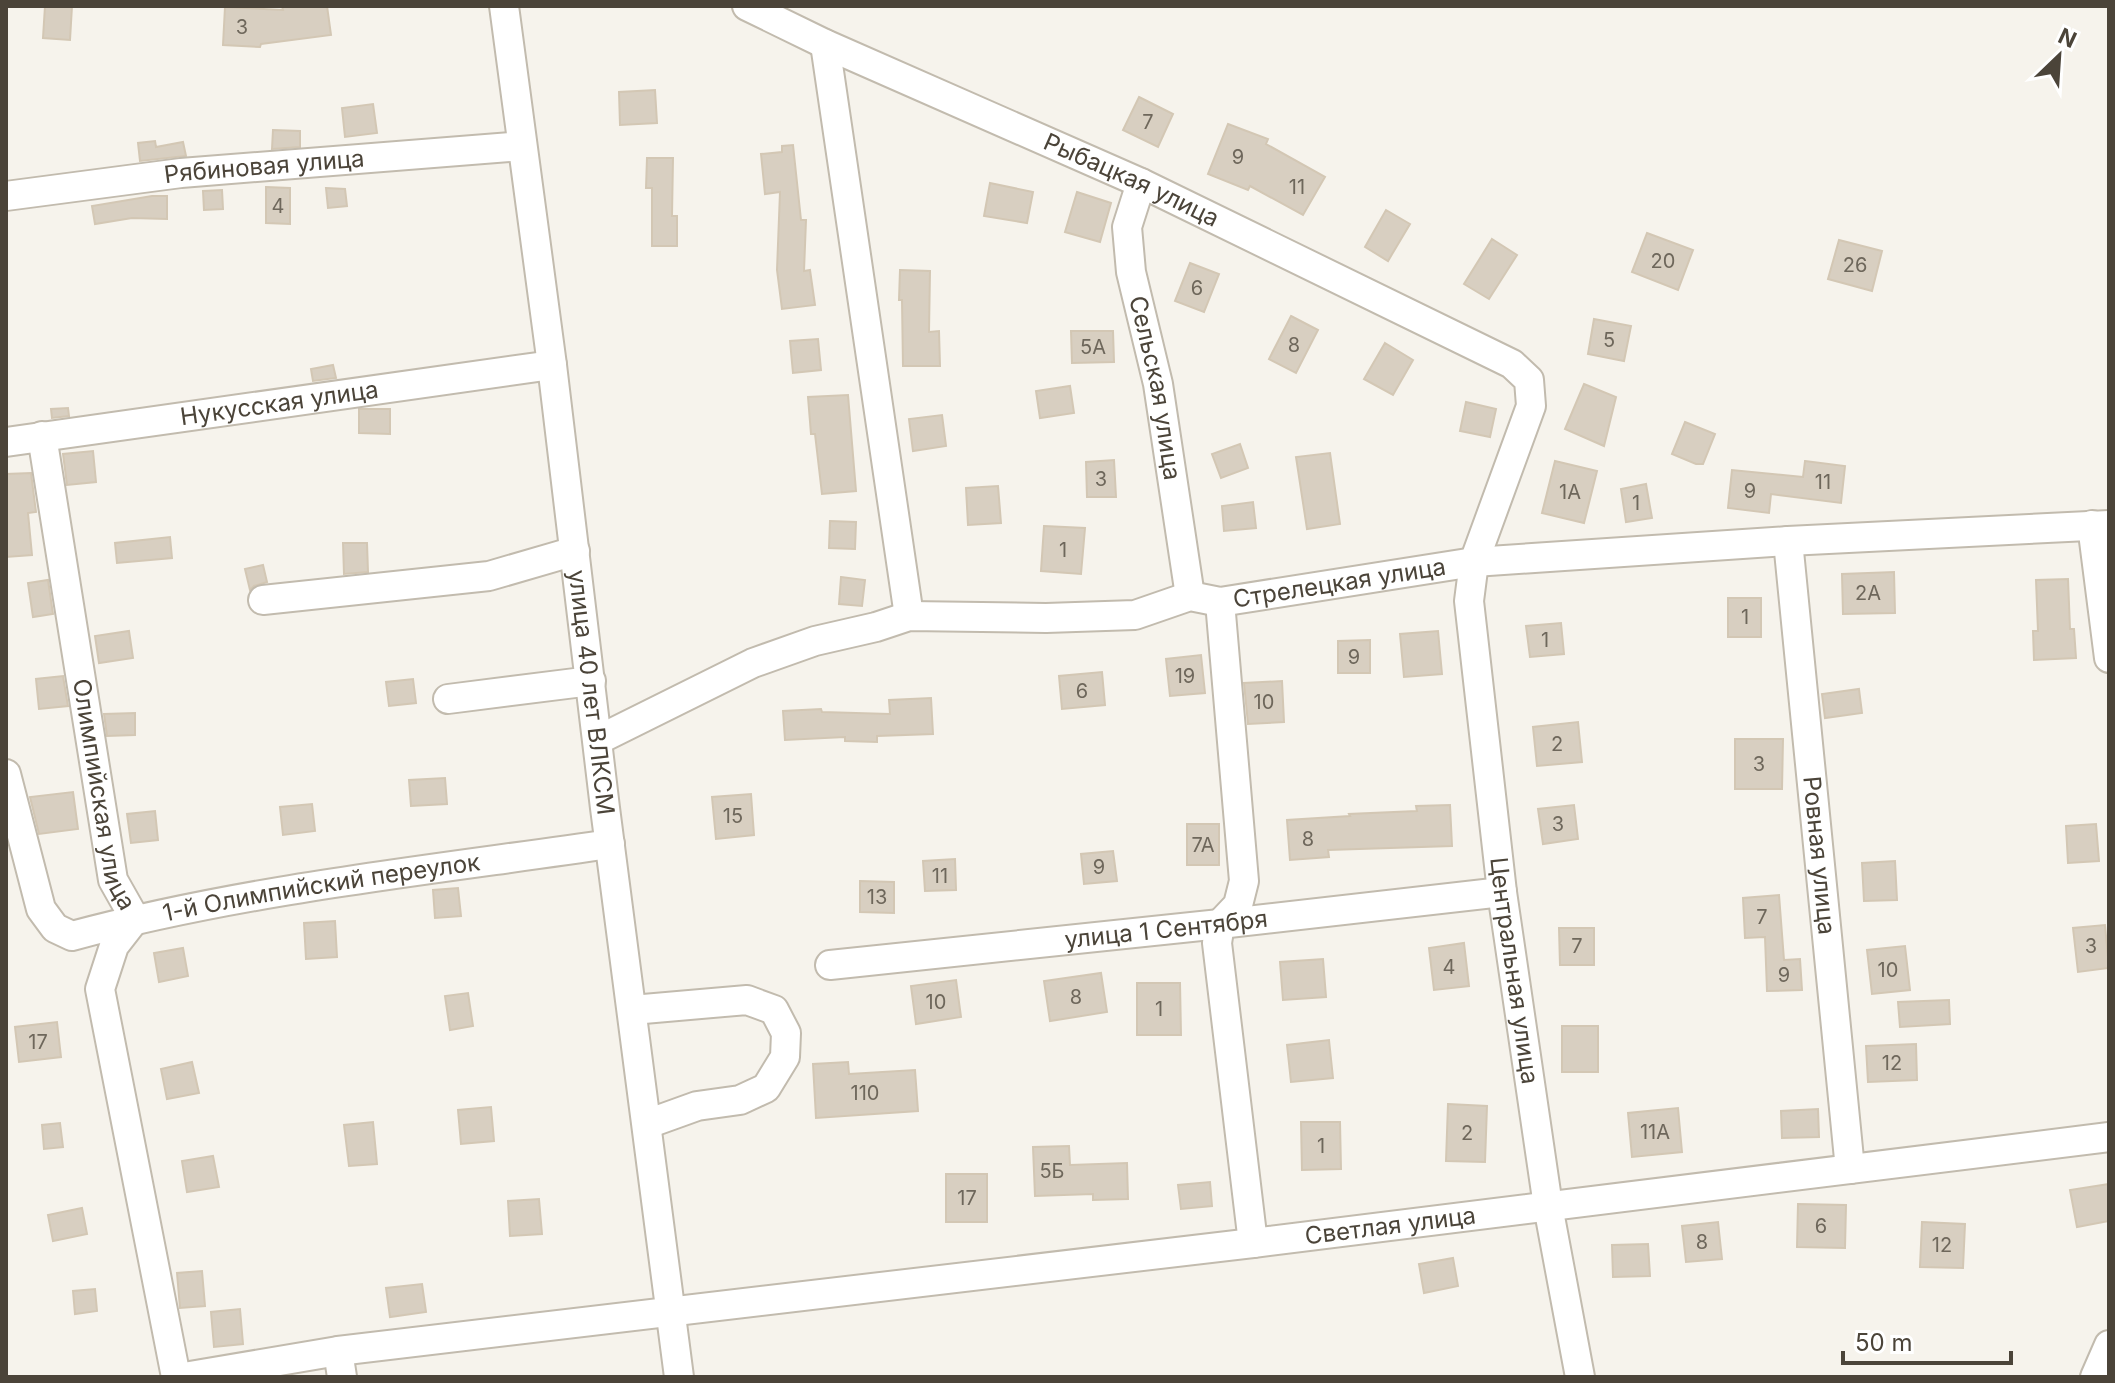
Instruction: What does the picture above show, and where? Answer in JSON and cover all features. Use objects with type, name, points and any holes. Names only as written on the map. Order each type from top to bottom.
[{"type":"street","name":"улица 40 лет ВЛКСМ","points":[[504,6],[679,1377]]},
{"type":"street","name":"Рыбацкая улица","points":[[747,6],[825,44],[1141,183],[1512,364]]},
{"type":"street","points":[[825,44],[909,616]]},
{"type":"street","name":"Рябиновая улица","points":[[6,196],[181,173],[522,146]]},
{"type":"street","name":"Сельская улица","points":[[1141,183],[1127,227],[1131,272],[1158,384],[1190,596]]},
{"type":"street","name":"Центральная улица","points":[[1512,364],[1529,380],[1531,406],[1474,562],[1469,601],[1502,892],[1548,1206],[1580,1377]]},
{"type":"street","name":"Нукусская улица","points":[[6,442],[552,365]]},
{"type":"street","name":"Олимпийская улица","points":[[42,436],[113,880],[135,919],[114,946],[100,989],[176,1377]]},
{"type":"street","points":[[2101,525],[2109,658]]},
{"type":"street","name":"Стрелецкая улица","points":[[1190,596],[1220,602],[1474,562],[1788,541],[2101,525]]},
{"type":"street","name":"Ровная улица","points":[[1788,541],[1850,1169]]},
{"type":"street","points":[[263,600],[489,576],[575,551]]},
{"type":"street","points":[[598,740],[753,663],[815,641],[909,616],[1046,618],[1135,615],[1190,596]]},
{"type":"street","points":[[1220,602],[1244,881],[1238,905],[1220,924],[1217,943],[1253,1243]]},
{"type":"street","points":[[448,699],[591,681]]},
{"type":"street","name":"1-й Олимпийский переулок","points":[[6,774],[41,909],[55,928],[72,936],[135,919],[300,890],[610,844]]},
{"type":"street","name":"улица 1 Сентября","points":[[830,965],[1502,892]]},
{"type":"street","points":[[632,1010],[747,1000],[774,1010],[786,1033],[785,1057],[766,1088],[740,1100],[697,1106],[647,1124]]},
{"type":"street","name":"Светлая улица","points":[[184,1377],[340,1364],[671,1310],[1253,1243],[2109,1137]]},
{"type":"street","points":[[2095,1377],[2109,1345]]},
{"type":"building","points":[[45,6],[72,6],[70,40],[43,38]]},
{"type":"building","points":[[282,6],[327,6],[331,35],[261,44],[260,47],[223,45],[225,7],[283,10]]},
{"type":"building","points":[[655,90],[657,123],[620,125],[619,92]]},
{"type":"building","points":[[1139,97],[1173,114],[1158,147],[1123,130]]},
{"type":"building","points":[[373,104],[377,133],[345,137],[342,108]]},
{"type":"building","points":[[1228,124],[1268,139],[1266,144],[1325,177],[1303,215],[1250,186],[1248,190],[1208,174]]},
{"type":"building","points":[[273,130],[300,131],[300,147],[272,149]]},
{"type":"building","points":[[155,141],[156,147],[183,142],[186,156],[140,161],[138,143]]},
{"type":"building","points":[[793,145],[801,220],[806,220],[804,271],[810,270],[815,305],[782,309],[777,270],[780,192],[765,194],[761,154],[782,152],[782,146]]},
{"type":"building","points":[[647,158],[673,158],[672,216],[677,216],[677,246],[652,246],[652,188],[646,188]]},
{"type":"building","points":[[990,183],[1033,192],[1027,223],[984,216]]},
{"type":"building","points":[[266,187],[290,188],[290,224],[266,223]]},
{"type":"building","points":[[326,188],[345,189],[347,206],[328,208]]},
{"type":"building","points":[[222,190],[223,209],[204,210],[203,191]]},
{"type":"building","points":[[1077,192],[1111,203],[1100,242],[1065,232]]},
{"type":"building","points":[[167,196],[167,219],[132,218],[95,224],[92,206]]},
{"type":"building","points":[[1386,210],[1410,224],[1388,261],[1365,247]]},
{"type":"building","points":[[1647,233],[1693,250],[1678,290],[1632,272]]},
{"type":"building","points":[[1492,239],[1517,255],[1489,299],[1464,284]]},
{"type":"building","points":[[1839,240],[1882,251],[1872,291],[1828,279]]},
{"type":"building","points":[[1190,263],[1219,274],[1204,312],[1175,301]]},
{"type":"building","points":[[900,270],[930,271],[929,332],[939,331],[940,366],[903,366]]},
{"type":"building","points":[[1291,316],[1318,330],[1296,373],[1269,359]]},
{"type":"building","points":[[1594,319],[1631,326],[1624,361],[1588,354]]},
{"type":"building","points":[[1071,331],[1113,331],[1114,362],[1072,363]]},
{"type":"building","points":[[818,339],[821,370],[793,373],[790,341]]},
{"type":"building","points":[[1385,343],[1413,360],[1393,395],[1364,379]]},
{"type":"building","points":[[333,365],[336,378],[313,381],[311,369]]},
{"type":"building","points":[[1584,384],[1616,397],[1604,446],[1565,429]]},
{"type":"building","points":[[1070,386],[1074,413],[1040,418],[1036,391]]},
{"type":"building","points":[[848,395],[856,491],[822,494],[808,397]]},
{"type":"building","points":[[1466,402],[1496,409],[1490,437],[1460,431]]},
{"type":"building","points":[[68,408],[69,416],[52,418],[51,409]]},
{"type":"building","points":[[359,409],[390,409],[390,434],[359,433]]},
{"type":"building","points":[[942,415],[946,446],[913,451],[909,419]]},
{"type":"building","points":[[1685,422],[1715,434],[1703,464],[1672,454]]},
{"type":"building","points":[[1240,444],[1248,468],[1221,478],[1212,454]]},
{"type":"building","points":[[93,451],[96,482],[67,485],[63,454]]},
{"type":"building","points":[[1330,453],[1340,524],[1307,529],[1296,457]]},
{"type":"building","points":[[1114,460],[1116,497],[1087,497],[1086,462]]},
{"type":"building","points":[[1555,461],[1597,471],[1584,523],[1542,513]]},
{"type":"building","points":[[1805,461],[1845,466],[1841,503],[1771,494],[1769,513],[1728,508],[1732,470],[1803,477]]},
{"type":"building","points":[[31,473],[36,512],[28,513],[32,555],[6,557],[6,474]]},
{"type":"building","points":[[1646,484],[1652,518],[1626,522],[1621,489]]},
{"type":"building","points":[[998,486],[1001,523],[968,525],[966,488]]},
{"type":"building","points":[[1253,502],[1256,528],[1224,531],[1222,506]]},
{"type":"building","points":[[830,521],[856,522],[855,549],[829,548]]},
{"type":"building","points":[[1044,526],[1085,528],[1081,574],[1041,571]]},
{"type":"building","points":[[170,537],[172,558],[117,563],[115,543]]},
{"type":"building","points":[[343,543],[367,543],[368,572],[344,574]]},
{"type":"building","points":[[263,565],[267,582],[250,590],[245,569]]},
{"type":"building","points":[[1894,572],[1895,613],[1843,614],[1842,574]]},
{"type":"building","points":[[841,577],[865,580],[862,606],[839,604]]},
{"type":"building","points":[[2068,579],[2070,629],[2074,629],[2076,658],[2034,660],[2033,631],[2038,631],[2036,580]]},
{"type":"building","points":[[48,580],[53,614],[33,617],[28,583]]},
{"type":"building","points":[[1728,598],[1761,598],[1761,637],[1728,637]]},
{"type":"building","points":[[1561,623],[1564,654],[1530,657],[1526,626]]},
{"type":"building","points":[[129,631],[133,658],[99,663],[95,636]]},
{"type":"building","points":[[1438,631],[1442,674],[1404,677],[1400,634]]},
{"type":"building","points":[[1370,640],[1370,673],[1338,673],[1338,641]]},
{"type":"building","points":[[1201,655],[1205,693],[1170,696],[1166,659]]},
{"type":"building","points":[[1102,672],[1105,705],[1062,709],[1059,676]]},
{"type":"building","points":[[63,676],[68,706],[39,709],[36,679]]},
{"type":"building","points":[[413,679],[416,703],[389,706],[386,682]]},
{"type":"building","points":[[1282,681],[1284,722],[1248,724],[1244,683]]},
{"type":"building","points":[[1859,689],[1862,713],[1825,718],[1822,694]]},
{"type":"building","points":[[931,698],[933,734],[877,736],[877,742],[845,741],[845,737],[785,740],[783,711],[821,709],[822,712],[890,714],[889,700]]},
{"type":"building","points":[[135,713],[135,735],[107,736],[104,714]]},
{"type":"building","points":[[1578,722],[1582,762],[1537,766],[1533,727]]},
{"type":"building","points":[[1735,739],[1783,739],[1782,789],[1735,789]]},
{"type":"building","points":[[445,778],[447,804],[411,806],[409,780]]},
{"type":"building","points":[[73,792],[78,829],[39,834],[30,797]]},
{"type":"building","points":[[751,794],[754,835],[716,839],[712,797]]},
{"type":"building","points":[[312,804],[315,831],[283,835],[280,807]]},
{"type":"building","points":[[1450,805],[1452,846],[1328,850],[1329,857],[1290,860],[1287,820],[1417,811],[1416,806]]},
{"type":"building","points":[[1574,805],[1578,839],[1543,844],[1538,809]]},
{"type":"building","points":[[155,811],[158,840],[131,843],[127,814]]},
{"type":"building","points":[[1187,824],[1219,824],[1219,865],[1187,865]]},
{"type":"building","points":[[2096,824],[2099,861],[2068,863],[2066,826]]},
{"type":"building","points":[[1113,851],[1117,881],[1084,884],[1081,854]]},
{"type":"building","points":[[955,859],[956,890],[925,891],[923,861]]},
{"type":"building","points":[[1895,861],[1897,900],[1864,901],[1862,863]]},
{"type":"building","points":[[860,881],[894,882],[894,913],[860,912]]},
{"type":"building","points":[[458,888],[461,916],[435,918],[433,890]]},
{"type":"building","points":[[1779,895],[1784,960],[1800,959],[1802,990],[1767,991],[1765,937],[1745,938],[1743,898]]},
{"type":"building","points":[[335,921],[337,957],[306,959],[304,923]]},
{"type":"building","points":[[2105,925],[2109,968],[2078,972],[2073,928]]},
{"type":"building","points":[[1559,928],[1594,928],[1594,965],[1560,965]]},
{"type":"building","points":[[1464,943],[1469,986],[1434,990],[1429,948]]},
{"type":"building","points":[[1905,946],[1910,990],[1872,994],[1867,950]]},
{"type":"building","points":[[183,948],[188,976],[159,982],[154,953]]},
{"type":"building","points":[[1323,959],[1326,997],[1283,1000],[1280,962]]},
{"type":"building","points":[[1101,973],[1107,1012],[1050,1021],[1044,981]]},
{"type":"building","points":[[956,980],[961,1017],[916,1024],[911,986]]},
{"type":"building","points":[[1137,983],[1180,983],[1181,1035],[1137,1035]]},
{"type":"building","points":[[468,993],[473,1026],[450,1030],[445,996]]},
{"type":"building","points":[[1949,1000],[1950,1024],[1900,1027],[1898,1002]]},
{"type":"building","points":[[57,1022],[61,1057],[19,1062],[15,1027]]},
{"type":"building","points":[[1562,1026],[1598,1026],[1598,1072],[1562,1072]]},
{"type":"building","points":[[1329,1040],[1333,1078],[1291,1082],[1287,1045]]},
{"type":"building","points":[[1916,1044],[1917,1080],[1868,1082],[1866,1046]]},
{"type":"building","points":[[192,1062],[199,1093],[167,1099],[161,1069]]},
{"type":"building","points":[[848,1062],[849,1074],[915,1070],[918,1111],[816,1118],[813,1064]]},
{"type":"building","points":[[1448,1104],[1487,1106],[1485,1162],[1446,1161]]},
{"type":"building","points":[[491,1107],[494,1141],[461,1144],[458,1110]]},
{"type":"building","points":[[1678,1108],[1682,1152],[1632,1157],[1628,1113]]},
{"type":"building","points":[[1818,1109],[1819,1137],[1782,1138],[1781,1111]]},
{"type":"building","points":[[373,1122],[377,1164],[349,1166],[344,1125]]},
{"type":"building","points":[[1301,1122],[1340,1122],[1341,1169],[1302,1170]]},
{"type":"building","points":[[60,1123],[63,1147],[44,1149],[42,1125]]},
{"type":"building","points":[[1069,1146],[1070,1165],[1127,1163],[1128,1199],[1093,1200],[1093,1194],[1035,1196],[1033,1147]]},
{"type":"building","points":[[213,1156],[219,1187],[187,1192],[182,1161]]},
{"type":"building","points":[[946,1174],[987,1174],[987,1222],[946,1222]]},
{"type":"building","points":[[1210,1182],[1212,1206],[1181,1209],[1178,1185]]},
{"type":"building","points":[[2109,1184],[2109,1221],[2077,1227],[2070,1190]]},
{"type":"building","points":[[539,1199],[542,1234],[510,1236],[508,1201]]},
{"type":"building","points":[[1798,1204],[1846,1205],[1845,1248],[1797,1247]]},
{"type":"building","points":[[82,1208],[87,1234],[53,1241],[48,1215]]},
{"type":"building","points":[[1718,1222],[1722,1259],[1686,1262],[1682,1226]]},
{"type":"building","points":[[1922,1222],[1965,1224],[1963,1268],[1920,1267]]},
{"type":"building","points":[[1648,1244],[1650,1276],[1613,1277],[1612,1245]]},
{"type":"building","points":[[1453,1258],[1458,1286],[1424,1293],[1419,1264]]},
{"type":"building","points":[[202,1271],[205,1306],[180,1308],[177,1273]]},
{"type":"building","points":[[422,1284],[426,1312],[390,1317],[386,1288]]},
{"type":"building","points":[[95,1289],[97,1311],[75,1314],[73,1291]]},
{"type":"building","points":[[240,1309],[243,1344],[214,1347],[211,1312]]}]
